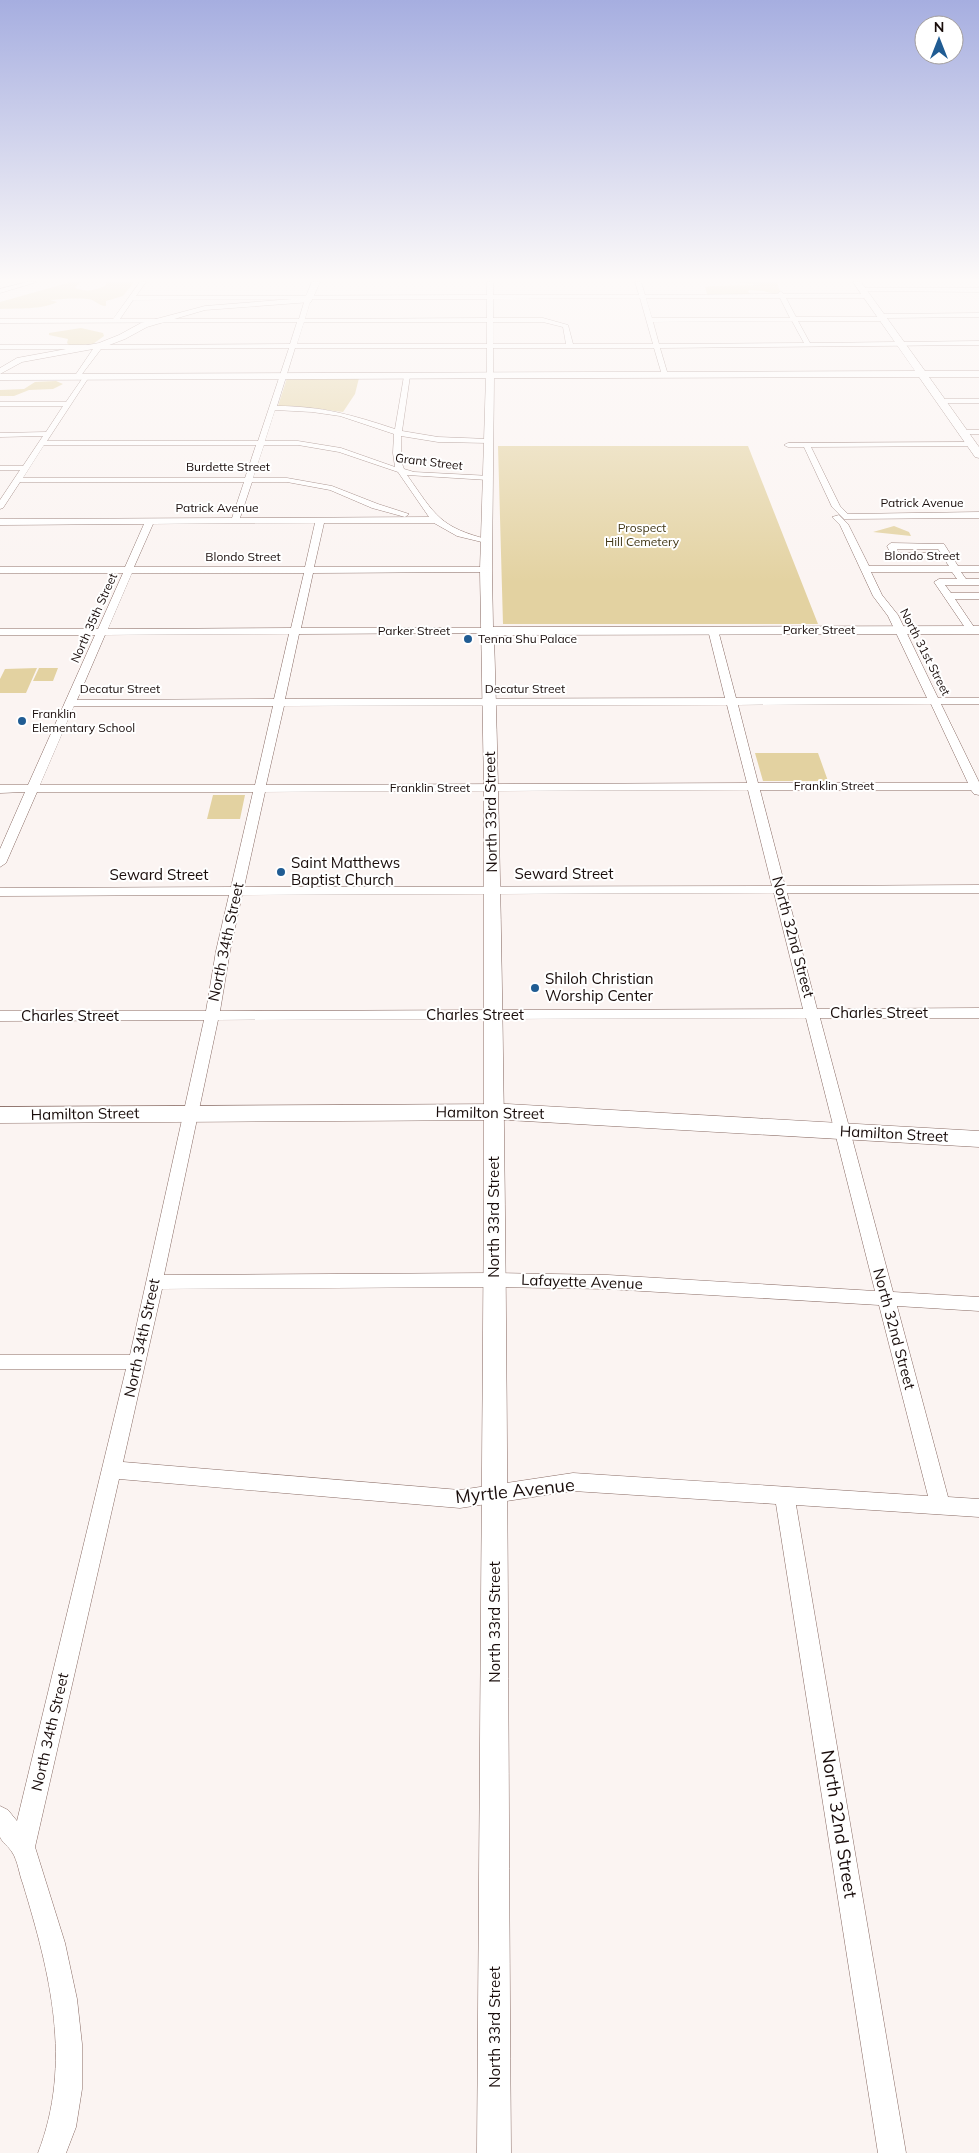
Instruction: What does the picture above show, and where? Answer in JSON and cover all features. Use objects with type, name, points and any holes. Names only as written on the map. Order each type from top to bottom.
[{"type":"main road","points":[[928,382],[979,454]]},
{"type":"main road","name":"Hamilton Street","points":[[0,1115],[494,1112],[979,1139]]},
{"type":"street","points":[[0,506],[68,404],[78,382]]},
{"type":"street","points":[[235,521],[281,382]]},
{"type":"street","points":[[406,382],[397,463],[434,520],[454,533],[486,542]]},
{"type":"street","name":"North 33rd Street","points":[[490,382],[486,570],[491,788],[494,1112],[494,2153]]},
{"type":"street","points":[[942,401],[979,401]]},
{"type":"street","points":[[0,404],[68,404]]},
{"type":"street","points":[[273,408],[338,413],[399,433],[438,439],[489,441]]},
{"type":"street","points":[[963,432],[979,432]]},
{"type":"street","points":[[0,435],[47,434]]},
{"type":"street","name":"Grant Street","points":[[42,443],[298,443],[331,447],[402,471],[440,477],[488,478]]},
{"type":"street","points":[[824,445],[783,445],[972,444]]},
{"type":"street","name":"North 31st Street","points":[[807,446],[842,516],[879,598],[892,614],[978,788]]},
{"type":"street","points":[[0,468],[25,468]]},
{"type":"street","name":"Burdette Street","points":[[17,480],[287,480],[320,485],[342,491],[383,508],[434,520]]},
{"type":"street","name":"Patrick Avenue","points":[[842,516],[979,515]]},
{"type":"street","name":"North 34th Street","points":[[23,1847],[137,1362],[212,1016],[237,891],[320,520]]},
{"type":"street","name":"Patrick Avenue","points":[[0,522],[434,520]]},
{"type":"street","name":"North 35th Street","points":[[0,863],[150,521]]},
{"type":"street","points":[[947,556],[896,556],[891,546],[941,546],[963,582]]},
{"type":"street","name":"Blondo Street","points":[[865,569],[979,569]]},
{"type":"street","name":"Blondo Street","points":[[0,570],[486,570]]},
{"type":"street","points":[[975,630],[947,596],[939,582],[979,582]]},
{"type":"street","points":[[947,596],[979,596]]},
{"type":"street","name":"North 32nd Street","points":[[713,630],[940,1505]]},
{"type":"street","name":"Parker Street","points":[[0,632],[975,630]]},
{"type":"street","name":"Decatur Street","points":[[70,703],[979,701]]},
{"type":"street","name":"Franklin Street","points":[[0,789],[978,788]]},
{"type":"street","name":"Seward Street","points":[[0,892],[979,889]]},
{"type":"street","name":"Charles Street","points":[[0,1016],[979,1013]]},
{"type":"street","name":"Lafayette Avenue","points":[[154,1282],[494,1280],[608,1282],[979,1304]]},
{"type":"street","points":[[0,1362],[137,1362]]},
{"type":"street","name":"Myrtle Avenue","points":[[112,1470],[460,1499],[479,1498],[495,1493],[547,1484],[573,1482],[979,1508]]},
{"type":"street","name":"North 32nd Street","points":[[785,1496],[892,2153]]},
{"type":"street","points":[[0,1818],[23,1847],[53,1943],[64,1999],[69,2044],[69,2088],[62,2127],[52,2153]]},
{"type":"green space","points":[[34,382],[63,384],[53,389],[29,390],[14,396],[0,396],[0,390],[24,389]]},
{"type":"green space","points":[[286,382],[358,382],[355,394],[343,412],[278,406]]},
{"type":"green space","name":"Prospect Hill Cemetery","points":[[498,446],[748,446],[818,624],[503,624]]},
{"type":"green space","points":[[894,526],[909,532],[911,536],[873,532]]},
{"type":"green space","points":[[37,668],[26,693],[0,693],[0,679],[5,669]]},
{"type":"green space","points":[[39,668],[58,668],[53,681],[33,681]]},
{"type":"green space","points":[[755,753],[818,753],[828,781],[763,781]]},
{"type":"green space","points":[[213,795],[245,795],[240,819],[207,819]]},
{"type":"place","name":"Tenna Shu Palace","points":[[468,639]]},
{"type":"place","name":"Franklin Elementary School","points":[[22,721]]},
{"type":"place","name":"Saint Matthews Baptist Church","points":[[281,872]]},
{"type":"place","name":"Shiloh Christian Worship Center","points":[[535,988]]}]
